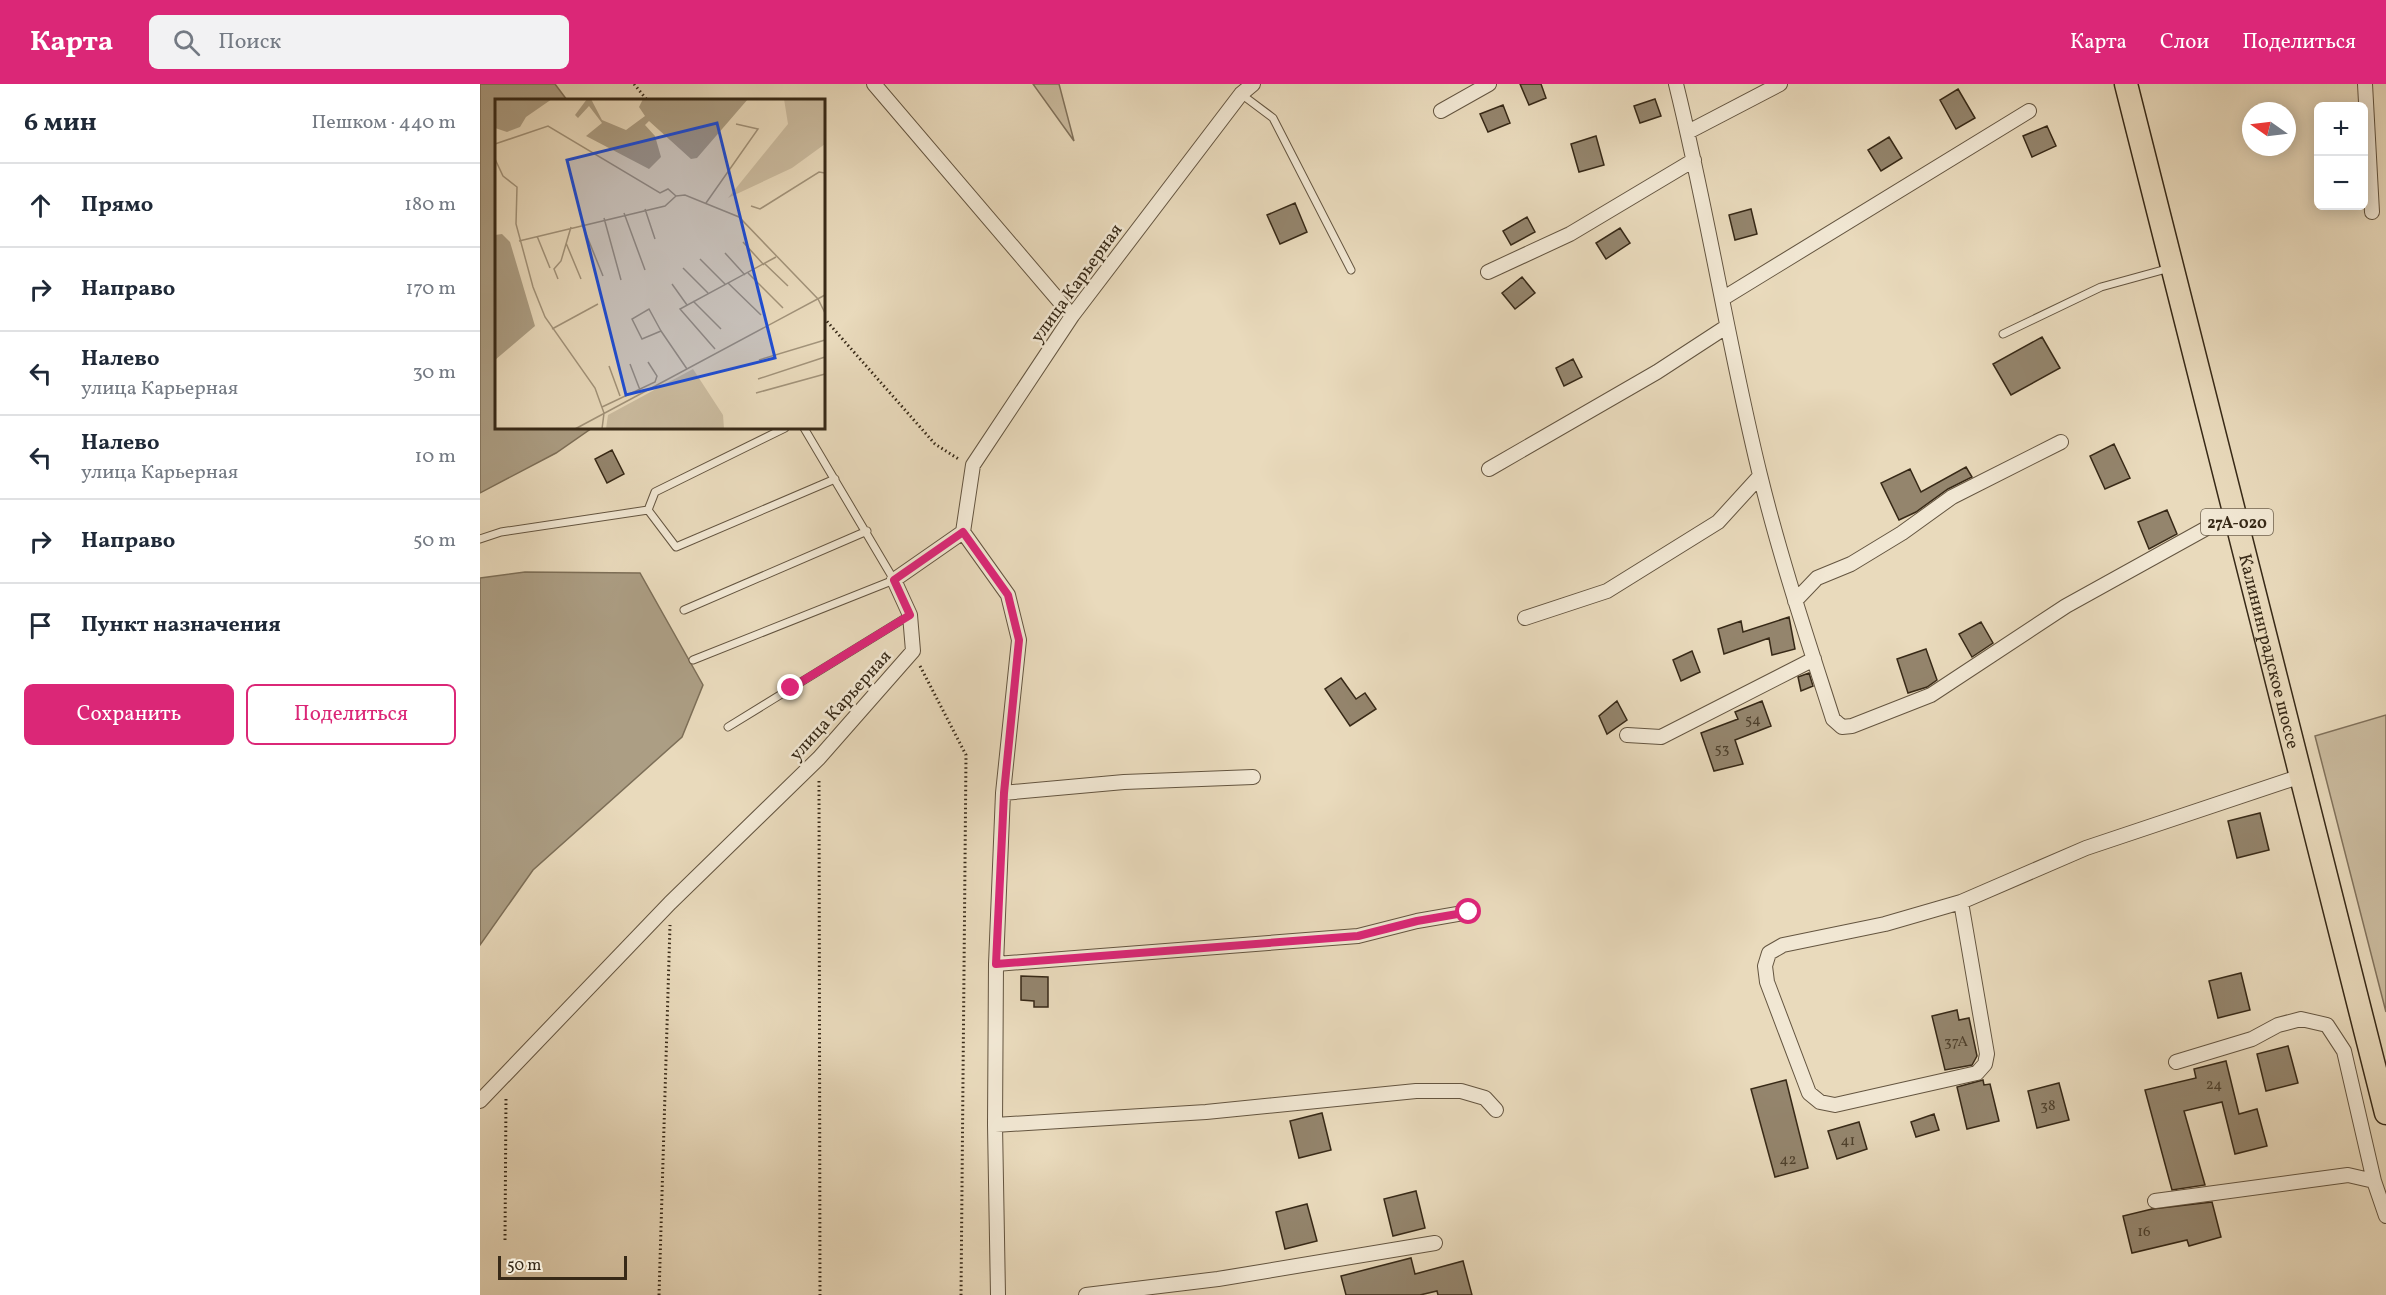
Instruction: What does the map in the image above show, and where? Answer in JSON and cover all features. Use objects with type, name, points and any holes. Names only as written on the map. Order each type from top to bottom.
[{"type":"main road","name":"Калининградское шоссе","points":[[2126,84],[2386,1113]]},
{"type":"street","points":[[874,84],[1072,316]]},
{"type":"street","name":"улица Карьерная","points":[[963,532],[973,465],[1072,316],[1241,94],[1253,84]]},
{"type":"street","points":[[1441,111],[1489,84]]},
{"type":"street","points":[[1676,84],[1694,160],[1726,327],[1760,476],[1795,601],[1833,719],[1842,727],[1852,726],[1931,695],[2066,606],[2205,528]]},
{"type":"street","points":[[1688,132],[1780,84]]},
{"type":"street","points":[[2365,84],[2372,212]]},
{"type":"street","points":[[1722,299],[2029,111]]},
{"type":"street","points":[[1488,272],[1570,234],[1694,160]]},
{"type":"street","points":[[1489,469],[1657,372],[1726,327]]},
{"type":"street","points":[[1795,601],[1817,578],[1851,564],[1902,533],[1952,497],[2061,442]]},
{"type":"street","points":[[1525,618],[1607,591],[1718,522],[1760,476]]},
{"type":"street","points":[[894,580],[963,532],[1008,595],[1019,640],[1004,793],[996,964],[995,1125],[998,1295]]},
{"type":"street","name":"улица Карьерная","points":[[480,1101],[670,903],[819,758],[913,651],[910,615],[894,580]]},
{"type":"street","points":[[1627,735],[1661,737],[1814,659]]},
{"type":"street","points":[[1960,902],[1987,1054],[1985,1064],[1977,1073],[1834,1105],[1820,1102],[1809,1093],[1767,982],[1765,966],[1770,953],[1783,945],[1885,924],[1960,902],[2086,848],[2301,776]]},
{"type":"street","points":[[1004,793],[1124,782],[1253,777]]},
{"type":"street","points":[[996,964],[1358,936],[1417,921],[1469,912]]},
{"type":"street","points":[[2176,1062],[2252,1039],[2278,1025],[2301,1019],[2327,1025],[2344,1051],[2374,1181],[2386,1216]]},
{"type":"street","points":[[995,1125],[1206,1112],[1416,1091],[1461,1091],[1485,1098],[1496,1110]]},
{"type":"street","points":[[2155,1201],[2348,1175],[2374,1181]]},
{"type":"street","points":[[1086,1295],[1218,1279],[1435,1243]]},
{"type":"lane","points":[[1241,94],[1273,118],[1351,270]]},
{"type":"lane","points":[[2003,334],[2101,287],[2172,267]]},
{"type":"lane","points":[[648,510],[655,492],[783,429]]},
{"type":"lane","points":[[693,660],[894,580],[805,429]]},
{"type":"lane","points":[[648,510],[676,547],[835,479]]},
{"type":"lane","points":[[480,539],[501,532],[648,510]]},
{"type":"lane","points":[[684,610],[867,531]]},
{"type":"lane","points":[[728,727],[910,615]]},
{"type":"path","points":[[634,84],[646,99]]},
{"type":"path","points":[[825,319],[935,444],[954,458],[973,465]]},
{"type":"path","points":[[913,651],[966,755],[961,1295]]},
{"type":"path","points":[[819,758],[820,1295]]},
{"type":"path","points":[[659,1295],[670,903]]},
{"type":"path","points":[[505,1240],[506,1074]]},
{"type":"shaded area","points":[[480,84],[555,84],[566,99],[495,99],[495,429],[591,429],[556,453],[480,493]]},
{"type":"shaded area","points":[[1033,84],[1059,84],[1074,141]]},
{"type":"shaded area","points":[[525,572],[640,573],[703,685],[682,737],[533,870],[480,945],[480,578]]},
{"type":"shaded area","points":[[2386,715],[2386,1012],[2315,736]]},
{"type":"building","points":[[1520,84],[1541,84],[1546,98],[1529,105]]},
{"type":"building","points":[[1958,89],[1975,118],[1956,129],[1940,100]]},
{"type":"building","points":[[1655,99],[1661,116],[1640,123],[1634,106]]},
{"type":"building","points":[[1503,105],[1510,123],[1488,132],[1480,114]]},
{"type":"building","points":[[2047,126],[2056,146],[2032,157],[2023,136]]},
{"type":"building","points":[[1596,136],[1604,165],[1579,172],[1571,144]]},
{"type":"building","points":[[1889,137],[1902,158],[1881,171],[1868,150]]},
{"type":"building","points":[[1295,203],[1307,232],[1280,244],[1267,215]]},
{"type":"building","points":[[1751,209],[1757,234],[1735,240],[1729,215]]},
{"type":"building","points":[[1527,217],[1535,232],[1511,245],[1503,231]]},
{"type":"building","points":[[1620,228],[1630,243],[1606,259],[1596,243]]},
{"type":"building","points":[[1522,277],[1535,293],[1515,309],[1502,293]]},
{"type":"building","points":[[2042,337],[2060,368],[2011,395],[1993,364]]},
{"type":"building","points":[[1573,359],[1582,377],[1564,386],[1556,368]]},
{"type":"building","points":[[2114,444],[2130,478],[2105,489],[2090,456]]},
{"type":"building","points":[[612,450],[624,474],[607,483],[595,459]]},
{"type":"building","points":[[1966,467],[1972,477],[1948,489],[1916,512],[1899,520],[1881,483],[1910,469],[1921,492]]},
{"type":"building","points":[[2167,510],[2177,534],[2149,549],[2138,522]]},
{"type":"building","points":[[1789,617],[1795,649],[1772,655],[1769,638],[1724,654],[1718,629],[1741,621],[1743,632]]},
{"type":"building","points":[[1981,622],[1993,643],[1972,657],[1959,634]]},
{"type":"building","points":[[1926,649],[1937,680],[1927,687],[1908,693],[1897,659]]},
{"type":"building","points":[[1692,651],[1700,672],[1681,681],[1673,660]]},
{"type":"building","points":[[1809,673],[1813,686],[1801,691],[1798,677]]},
{"type":"building","points":[[1341,678],[1356,699],[1365,693],[1376,709],[1350,726],[1325,689]]},
{"type":"building","points":[[1617,701],[1627,720],[1607,734],[1599,716]]},
{"type":"building","points":[[1762,701],[1771,726],[1735,740],[1743,764],[1714,771],[1701,733],[1738,719],[1735,712]]},
{"type":"building","points":[[2260,813],[2269,850],[2237,858],[2228,821]]},
{"type":"building","points":[[2241,973],[2250,1010],[2218,1018],[2209,981]]},
{"type":"building","points":[[1021,976],[1048,977],[1048,1007],[1034,1007],[1034,1001],[1021,1000]]},
{"type":"building","points":[[1957,1010],[1959,1020],[1969,1018],[1977,1056],[1972,1065],[1945,1070],[1932,1016]]},
{"type":"building","points":[[2288,1046],[2298,1083],[2266,1091],[2257,1054]]},
{"type":"building","points":[[2226,1061],[2239,1114],[2257,1109],[2267,1146],[2235,1154],[2222,1102],[2184,1111],[2205,1185],[2172,1190],[2145,1090],[2196,1078],[2194,1069]]},
{"type":"building","points":[[1786,1080],[1808,1168],[1775,1177],[1751,1089]]},
{"type":"building","points":[[1983,1080],[1984,1085],[1990,1084],[1999,1121],[1967,1129],[1957,1087]]},
{"type":"building","points":[[2059,1083],[2069,1120],[2037,1128],[2028,1091]]},
{"type":"building","points":[[1322,1113],[1331,1150],[1299,1158],[1290,1121]]},
{"type":"building","points":[[1934,1114],[1939,1130],[1916,1137],[1911,1122]]},
{"type":"building","points":[[1859,1122],[1867,1149],[1837,1159],[1828,1131]]},
{"type":"building","points":[[1416,1191],[1425,1228],[1393,1236],[1384,1199]]},
{"type":"building","points":[[2212,1202],[2221,1237],[2189,1246],[2187,1240],[2132,1253],[2123,1216],[2152,1209]]},
{"type":"building","points":[[1307,1204],[1317,1241],[1285,1249],[1276,1212]]},
{"type":"building","points":[[1411,1258],[1415,1274],[1463,1261],[1472,1295],[1438,1295],[1437,1291],[1420,1295],[1346,1295],[1341,1276]]},
{"type":"route","points":[[791,688],[910,615],[894,580],[963,532],[1008,595],[1019,640],[1004,793],[996,964],[1358,936],[1417,921],[1469,912]]}]
